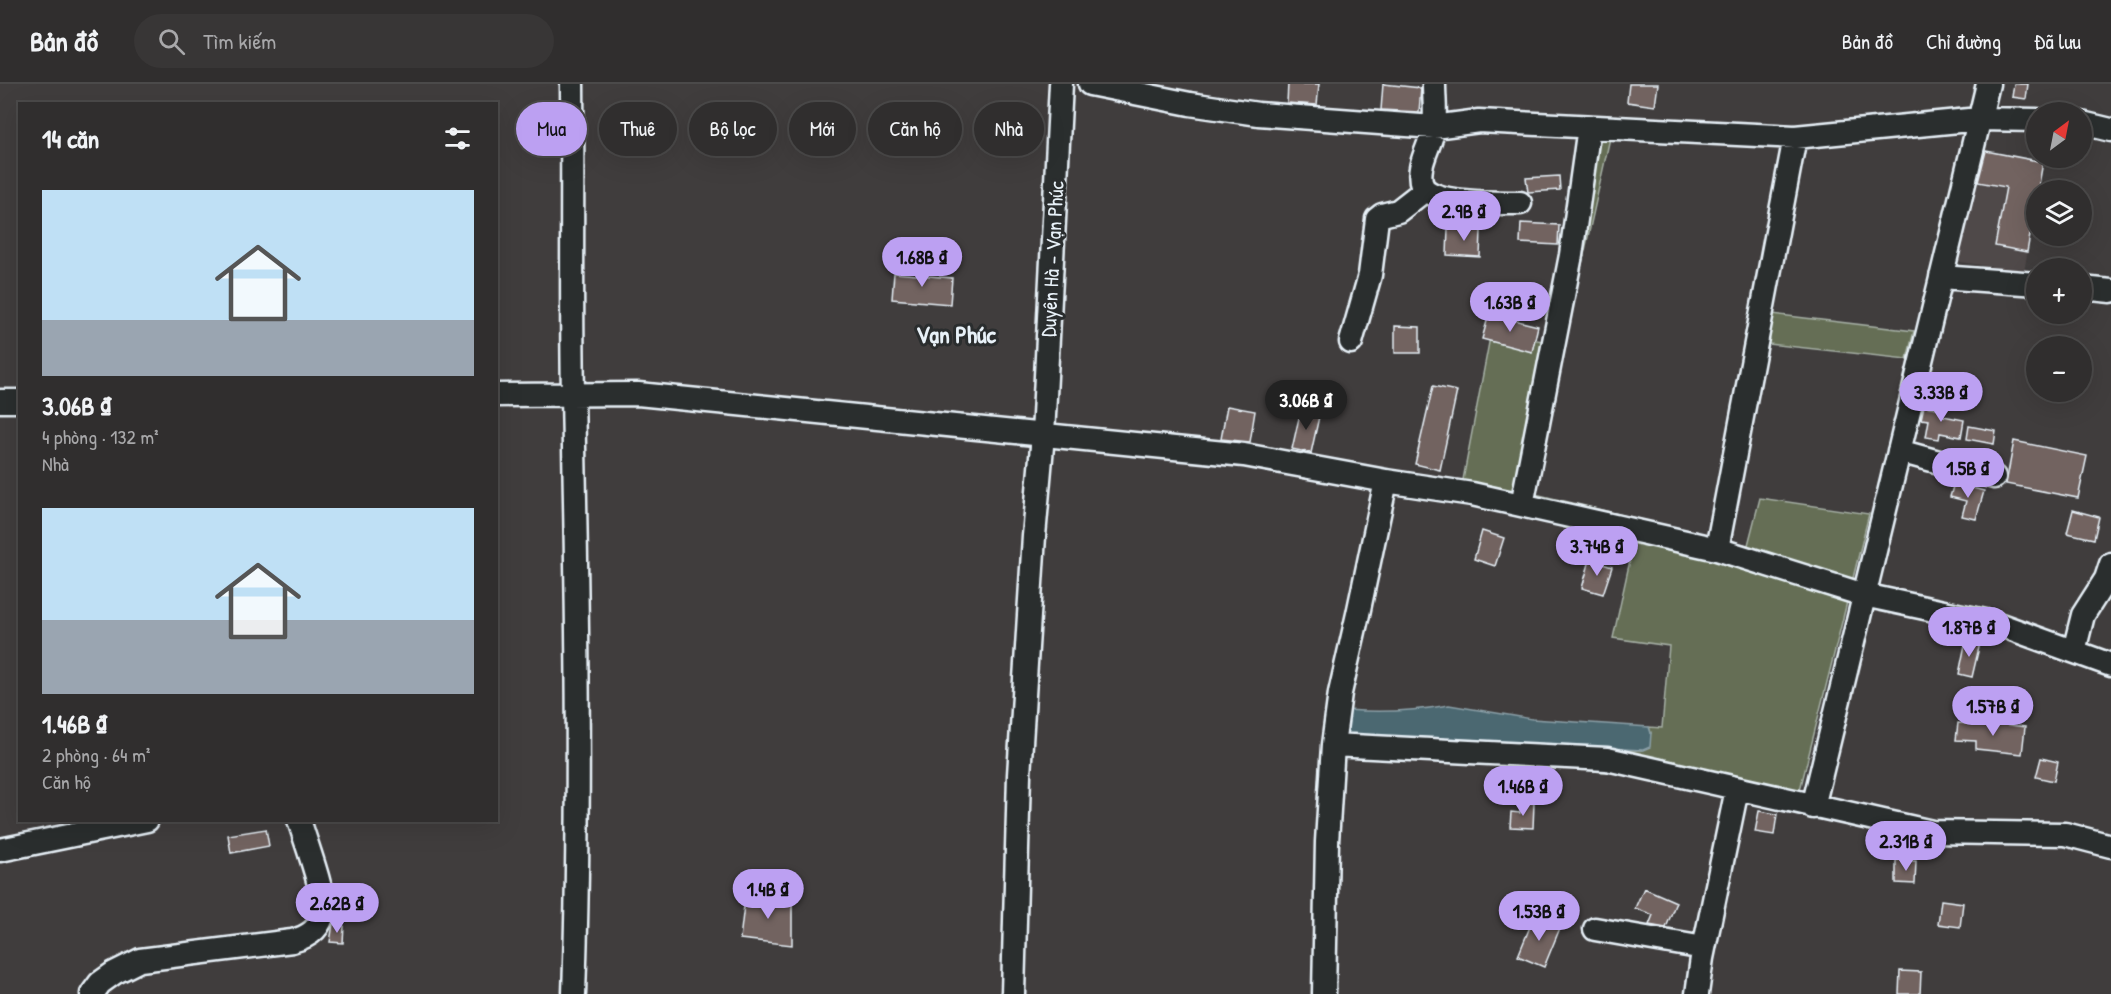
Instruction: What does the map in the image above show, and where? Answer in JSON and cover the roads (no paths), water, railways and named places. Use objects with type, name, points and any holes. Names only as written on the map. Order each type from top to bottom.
[{"type":"street","points":[[572,84],[573,394],[579,740],[578,891],[574,994]]},
{"type":"street","name":"Duyên Hà - Vạn Phúc","points":[[1013,994],[1019,775],[1034,536],[1043,435],[1061,84]]},
{"type":"street","points":[[1090,84],[1190,104],[1258,114],[1434,127],[1479,121],[1795,137],[1979,119],[2026,120]]},
{"type":"street","points":[[1434,84],[1434,127],[1423,164],[1422,183],[1425,190],[1465,202],[1520,203]]},
{"type":"street","points":[[1813,807],[1988,84]]},
{"type":"street","points":[[2092,125],[2111,130]]},
{"type":"street","points":[[1522,505],[1571,255],[1588,127]]},
{"type":"street","points":[[1718,549],[1795,137]]},
{"type":"street","points":[[1352,342],[1370,275],[1377,219],[1382,215],[1398,211],[1425,190]]},
{"type":"street","points":[[1941,277],[2026,283]]},
{"type":"street","points":[[2092,289],[2111,291]]},
{"type":"street","points":[[498,395],[638,394],[1244,455],[1472,494],[1718,549],[1864,595],[1995,623],[2111,665]]},
{"type":"street","points":[[0,401],[18,401]]},
{"type":"street","points":[[1899,451],[1994,477]]},
{"type":"street","points":[[1324,994],[1327,842],[1333,745],[1340,693],[1386,481]]},
{"type":"street","points":[[2074,651],[2082,615],[2106,579],[2111,564]]},
{"type":"street","points":[[1333,745],[1607,759],[1932,832],[2065,834],[2111,846]]},
{"type":"street","points":[[1697,994],[1704,948],[1737,789]]},
{"type":"street","points":[[0,850],[137,822]]},
{"type":"street","points":[[92,994],[100,983],[114,973],[140,960],[292,941],[314,932],[323,911],[321,894],[300,822]]},
{"type":"street","points":[[1595,929],[1704,948]]},
{"type":"water","points":[[1449,705],[1532,719],[1649,727],[1650,747],[1643,750],[1340,735],[1347,710],[1398,711]]},
{"type":"district","name":"Vạn Phúc","points":[[956,334]]}]
